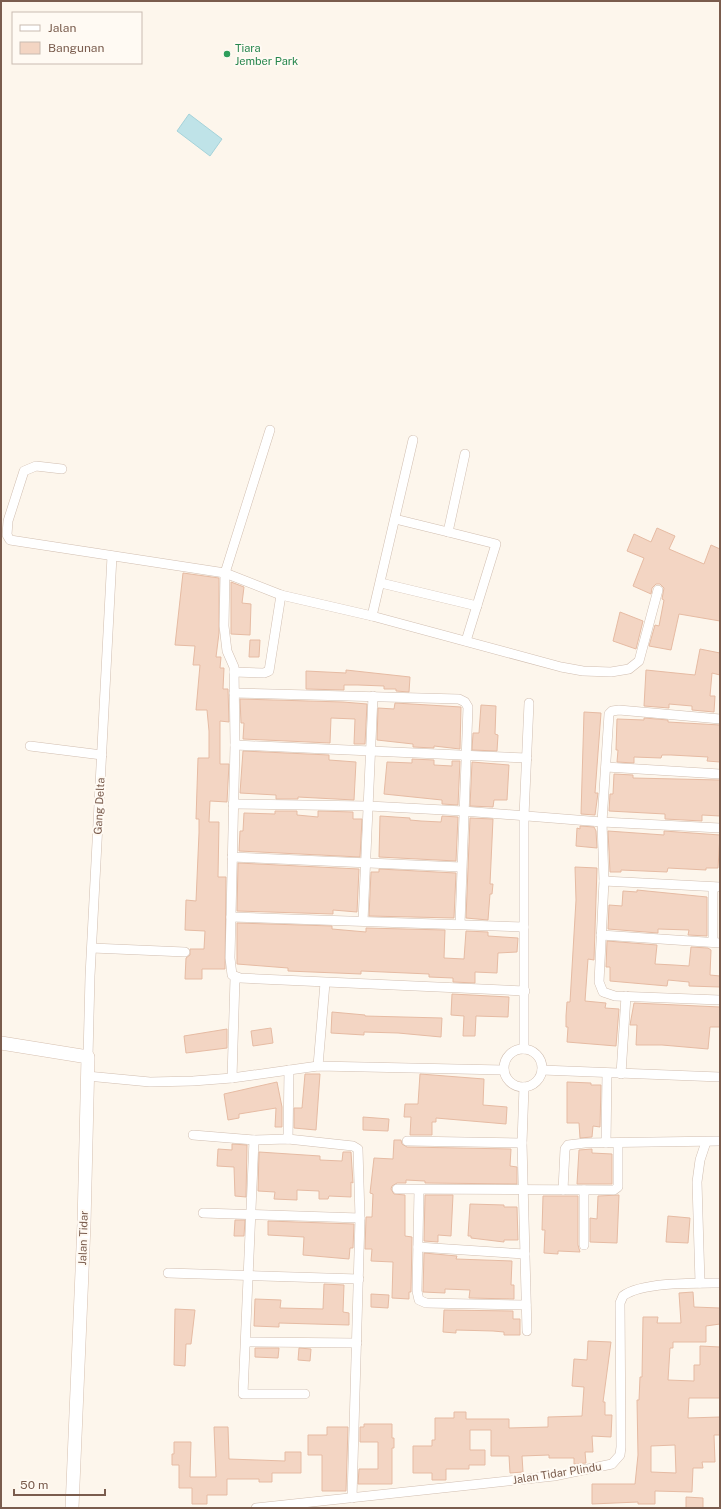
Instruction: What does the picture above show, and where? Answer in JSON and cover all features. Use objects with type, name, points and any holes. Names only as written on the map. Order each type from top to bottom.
[{"type":"main road","points":[[1,1043],[88,1057]]},
{"type":"main road","name":"Jalan Tidar","points":[[72,1508],[84,1224],[88,1057]]},
{"type":"street","points":[[232,1078],[235,978],[232,975],[230,967],[233,804],[236,746],[233,662],[225,643],[225,573],[270,430]]},
{"type":"street","points":[[372,616],[381,583],[413,440]]},
{"type":"street","points":[[448,532],[465,454]]},
{"type":"street","points":[[62,469],[36,466],[24,471],[8,521],[8,537],[10,540],[225,573],[281,595],[372,616],[561,667],[601,672],[629,669],[639,661],[658,590]]},
{"type":"street","points":[[395,519],[496,544],[466,641]]},
{"type":"street","name":"Gang Delta","points":[[88,1057],[92,948],[112,556]]},
{"type":"street","points":[[381,583],[477,606]]},
{"type":"street","points":[[234,672],[264,673],[269,671],[281,595]]},
{"type":"street","points":[[234,693],[373,696],[464,700],[468,707],[460,924]]},
{"type":"street","points":[[363,920],[367,863],[373,696]]},
{"type":"street","points":[[524,1049],[524,816],[529,703]]},
{"type":"street","points":[[720,719],[619,710],[612,711],[608,717],[602,822],[604,881],[599,982],[601,989],[606,995],[720,1000]]},
{"type":"street","points":[[30,746],[102,755]]},
{"type":"street","points":[[236,746],[371,753],[527,758]]},
{"type":"street","points":[[606,767],[720,774]]},
{"type":"street","points":[[233,804],[369,806],[463,811],[602,822],[720,828]]},
{"type":"street","points":[[232,857],[461,867]]},
{"type":"street","points":[[601,935],[717,942],[717,887],[604,881]]},
{"type":"street","points":[[231,917],[363,920],[524,927]]},
{"type":"street","points":[[92,948],[185,952]]},
{"type":"street","points":[[235,978],[525,992]]},
{"type":"street","points":[[318,1066],[325,983]]},
{"type":"street","points":[[620,1074],[626,996]]},
{"type":"street","points":[[524,1049],[538,1056],[542,1070],[541,1075],[534,1084],[524,1087],[511,1083],[506,1077],[504,1070],[507,1058],[518,1050],[524,1049]]},
{"type":"street","points":[[87,1076],[150,1082],[232,1078],[318,1066],[504,1070]]},
{"type":"street","points":[[288,1139],[289,1070]]},
{"type":"street","points":[[542,1070],[720,1077]]},
{"type":"street","points":[[606,1143],[607,1073]]},
{"type":"street","points":[[524,1087],[522,1143],[527,1331]]},
{"type":"street","points":[[193,1135],[254,1140],[288,1139],[353,1146],[358,1149],[360,1218],[359,1279],[352,1498]]},
{"type":"street","points":[[254,1140],[243,1394],[305,1394]]},
{"type":"street","points":[[408,1141],[522,1143]]},
{"type":"street","points":[[700,1283],[697,1182],[700,1160],[706,1142]]},
{"type":"street","points":[[563,1190],[566,1147],[579,1143],[720,1142]]},
{"type":"street","points":[[397,1189],[523,1191],[614,1190],[618,1188],[618,1143]]},
{"type":"street","points":[[419,1190],[417,1291],[421,1302],[526,1305]]},
{"type":"street","points":[[584,1190],[584,1245]]},
{"type":"street","points":[[203,1213],[360,1218]]},
{"type":"street","points":[[418,1247],[525,1254]]},
{"type":"street","points":[[168,1273],[359,1279]]},
{"type":"street","name":"Jalan Tidar Plindu","points":[[256,1508],[554,1476],[612,1464],[620,1456],[621,1447],[621,1299],[627,1293],[642,1288],[700,1283],[720,1283]]},
{"type":"street","points":[[246,1342],[357,1343]]},
{"type":"water","points":[[189,114],[222,139],[210,156],[177,131]]},
{"type":"building","points":[[657,528],[675,536],[669,549],[704,564],[711,545],[720,549],[720,621],[679,614],[671,650],[649,646],[655,625],[659,626],[664,600],[662,599],[664,588],[660,584],[656,584],[652,588],[651,594],[633,586],[644,558],[627,551],[634,534],[651,542]]},
{"type":"building","points":[[183,573],[219,578],[219,633],[216,657],[221,657],[220,668],[224,668],[223,689],[228,689],[229,722],[220,721],[220,764],[229,764],[227,802],[210,801],[209,822],[219,822],[218,877],[226,877],[225,969],[202,969],[202,979],[185,979],[186,958],[190,955],[190,949],[204,949],[205,931],[185,930],[186,900],[196,901],[199,833],[199,819],[196,819],[198,758],[209,758],[209,731],[207,710],[196,710],[200,665],[193,665],[195,646],[175,645]]},
{"type":"building","points":[[231,582],[244,587],[242,603],[251,604],[250,635],[231,634]]},
{"type":"building","points":[[620,612],[643,621],[636,649],[613,641]]},
{"type":"building","points":[[250,640],[260,640],[259,657],[249,657]]},
{"type":"building","points":[[700,649],[720,653],[720,675],[712,673],[710,696],[715,696],[714,712],[692,710],[692,706],[669,704],[669,708],[644,706],[646,670],[695,675]]},
{"type":"building","points":[[346,670],[410,677],[409,692],[396,691],[396,689],[384,689],[384,686],[358,685],[344,685],[344,690],[306,689],[306,671],[346,673]]},
{"type":"building","points":[[240,699],[367,704],[365,744],[354,744],[355,719],[331,718],[330,743],[243,739],[244,723],[241,723]]},
{"type":"building","points":[[395,703],[461,707],[460,749],[434,746],[434,748],[413,747],[413,744],[377,740],[378,708],[394,709]]},
{"type":"building","points":[[481,705],[496,706],[495,734],[498,735],[497,751],[472,750],[473,733],[479,733]]},
{"type":"building","points":[[584,712],[601,713],[595,793],[598,793],[595,815],[581,814]]},
{"type":"building","points":[[644,718],[668,720],[668,722],[720,725],[720,762],[707,761],[708,757],[662,755],[661,758],[634,757],[634,763],[617,762],[617,719],[644,720]]},
{"type":"building","points":[[243,751],[329,755],[329,760],[356,762],[354,800],[298,797],[298,799],[276,799],[276,795],[240,793]]},
{"type":"building","points":[[412,759],[434,760],[434,765],[452,766],[452,761],[460,761],[458,805],[442,804],[442,800],[384,794],[387,762],[412,763]]},
{"type":"building","points":[[472,762],[509,765],[507,800],[494,800],[493,807],[470,806]]},
{"type":"building","points":[[614,774],[633,775],[633,778],[720,780],[720,816],[702,815],[702,821],[665,819],[665,814],[609,811],[610,794],[613,794]]},
{"type":"building","points":[[275,811],[297,811],[297,815],[318,817],[318,811],[353,812],[353,819],[362,819],[360,857],[239,851],[240,831],[243,831],[244,813],[275,814]]},
{"type":"building","points":[[380,816],[441,822],[442,816],[458,817],[456,861],[379,857]]},
{"type":"building","points":[[470,818],[493,819],[490,884],[493,884],[492,894],[490,894],[488,920],[466,918]]},
{"type":"building","points":[[580,826],[594,827],[596,831],[597,848],[576,846],[577,828],[580,829]]},
{"type":"building","points":[[608,831],[664,835],[664,831],[720,835],[718,868],[706,868],[706,870],[668,868],[667,872],[621,870],[621,872],[610,872]]},
{"type":"building","points":[[238,863],[359,869],[357,912],[333,910],[333,914],[237,911]]},
{"type":"building","points":[[575,867],[597,868],[594,960],[588,959],[585,1001],[606,1003],[605,1008],[619,1009],[616,1046],[567,1042],[568,1027],[566,1027],[566,1016],[567,1002],[570,1002],[576,900]]},
{"type":"building","points":[[379,869],[456,873],[454,918],[369,916],[371,872],[379,872]]},
{"type":"building","points":[[637,890],[707,897],[707,936],[688,935],[689,930],[658,929],[658,933],[608,929],[609,905],[622,906],[623,891],[637,892]]},
{"type":"building","points":[[237,923],[332,926],[332,929],[366,932],[366,928],[445,930],[444,958],[464,959],[466,931],[488,932],[488,936],[518,938],[517,952],[498,953],[497,973],[475,972],[475,983],[453,982],[453,978],[429,977],[429,974],[361,971],[361,974],[288,971],[288,968],[237,964]]},
{"type":"building","points":[[607,941],[657,945],[655,964],[689,966],[691,947],[708,948],[711,950],[710,975],[720,976],[720,987],[689,986],[689,982],[668,980],[667,986],[610,981],[610,967],[606,967]]},
{"type":"building","points":[[452,994],[509,997],[508,1017],[476,1016],[475,1036],[463,1036],[464,1016],[451,1015]]},
{"type":"building","points":[[634,1003],[720,1007],[720,1027],[710,1027],[708,1049],[662,1045],[636,1045],[637,1025],[630,1025]]},
{"type":"building","points":[[332,1012],[365,1016],[442,1018],[441,1037],[398,1033],[364,1032],[364,1035],[331,1033]]},
{"type":"building","points":[[271,1028],[273,1043],[253,1046],[251,1031]]},
{"type":"building","points":[[227,1029],[227,1048],[186,1053],[184,1036]]},
{"type":"building","points":[[305,1074],[320,1074],[316,1130],[294,1128],[294,1108],[302,1108]]},
{"type":"building","points":[[420,1074],[484,1079],[483,1105],[507,1107],[506,1124],[436,1118],[436,1122],[432,1122],[432,1135],[410,1135],[411,1117],[404,1117],[405,1104],[418,1104]]},
{"type":"building","points":[[277,1082],[282,1107],[282,1127],[275,1127],[276,1108],[239,1114],[239,1118],[228,1120],[224,1094]]},
{"type":"building","points":[[567,1082],[601,1085],[600,1127],[593,1126],[592,1137],[580,1138],[579,1123],[567,1123]]},
{"type":"building","points":[[363,1117],[389,1119],[388,1131],[363,1130]]},
{"type":"building","points":[[394,1140],[401,1140],[402,1144],[407,1147],[511,1149],[510,1166],[517,1167],[517,1184],[425,1183],[425,1181],[406,1180],[406,1183],[397,1183],[392,1186],[391,1189],[394,1194],[405,1195],[405,1236],[412,1237],[411,1292],[409,1292],[409,1299],[392,1298],[393,1262],[371,1261],[372,1249],[365,1249],[366,1217],[372,1217],[373,1194],[370,1193],[374,1158],[393,1159]]},
{"type":"building","points":[[232,1144],[247,1145],[246,1197],[235,1196],[234,1167],[217,1166],[218,1149],[232,1150]]},
{"type":"building","points":[[592,1149],[592,1153],[612,1154],[612,1184],[577,1184],[579,1150]]},
{"type":"building","points":[[259,1152],[320,1156],[320,1160],[342,1161],[343,1152],[351,1152],[353,1183],[351,1182],[351,1197],[329,1196],[328,1199],[319,1199],[319,1191],[297,1190],[297,1200],[274,1199],[275,1192],[258,1191]]},
{"type":"building","points":[[425,1195],[453,1195],[451,1236],[438,1235],[438,1242],[424,1241]]},
{"type":"building","points":[[619,1195],[617,1243],[590,1242],[590,1218],[597,1219],[598,1196]]},
{"type":"building","points":[[543,1196],[578,1196],[578,1245],[580,1252],[558,1251],[558,1254],[544,1253],[545,1230],[542,1230]]},
{"type":"building","points":[[470,1204],[517,1207],[518,1240],[504,1240],[504,1242],[471,1238],[471,1236],[468,1236]]},
{"type":"building","points":[[668,1216],[690,1218],[688,1243],[666,1242]]},
{"type":"building","points":[[235,1220],[245,1220],[244,1236],[234,1236]]},
{"type":"building","points":[[268,1221],[354,1224],[353,1248],[350,1248],[349,1259],[303,1255],[304,1237],[268,1235]]},
{"type":"building","points":[[424,1253],[457,1256],[456,1259],[512,1261],[511,1285],[514,1285],[514,1299],[469,1298],[470,1290],[445,1289],[445,1293],[423,1292]]},
{"type":"building","points":[[324,1284],[344,1285],[343,1312],[349,1313],[349,1325],[279,1323],[279,1327],[254,1326],[255,1299],[281,1300],[280,1308],[323,1309]]},
{"type":"building","points":[[693,1292],[694,1307],[720,1308],[720,1324],[706,1326],[706,1342],[673,1342],[673,1348],[670,1348],[668,1380],[694,1381],[694,1365],[700,1365],[700,1346],[720,1347],[720,1398],[689,1398],[688,1418],[720,1417],[720,1435],[714,1435],[715,1462],[702,1462],[703,1468],[693,1468],[692,1492],[655,1491],[655,1504],[638,1504],[638,1502],[592,1504],[592,1484],[635,1484],[638,1455],[637,1400],[639,1400],[640,1377],[642,1377],[643,1317],[658,1317],[657,1323],[681,1323],[679,1293]],"holes":[[[675,1445],[676,1473],[651,1472],[651,1446]]]},
{"type":"building","points":[[371,1294],[389,1295],[388,1308],[371,1307]]},
{"type":"building","points":[[175,1309],[195,1310],[191,1344],[186,1344],[185,1366],[174,1365]]},
{"type":"building","points":[[444,1310],[513,1311],[513,1319],[520,1319],[520,1335],[504,1335],[504,1332],[493,1331],[456,1330],[456,1333],[443,1332]]},
{"type":"building","points":[[588,1341],[611,1342],[603,1402],[605,1402],[605,1415],[612,1415],[611,1437],[592,1436],[593,1452],[585,1452],[586,1463],[574,1464],[574,1458],[549,1458],[549,1455],[522,1456],[523,1472],[510,1473],[509,1456],[491,1456],[491,1430],[470,1430],[470,1450],[485,1450],[485,1465],[469,1465],[469,1469],[446,1469],[446,1480],[432,1480],[432,1473],[413,1473],[413,1446],[432,1446],[432,1440],[435,1440],[435,1418],[454,1418],[454,1412],[466,1412],[466,1419],[509,1419],[509,1428],[548,1427],[548,1417],[582,1416],[584,1387],[572,1386],[574,1359],[587,1360]]},
{"type":"building","points":[[255,1348],[279,1348],[278,1358],[255,1357]]},
{"type":"building","points":[[299,1348],[311,1349],[310,1361],[298,1360]]},
{"type":"building","points":[[364,1424],[392,1424],[394,1448],[392,1448],[392,1484],[358,1484],[359,1469],[378,1469],[378,1442],[360,1442],[360,1427],[364,1427]]},
{"type":"building","points":[[214,1427],[228,1427],[229,1459],[285,1461],[285,1452],[301,1452],[301,1473],[272,1473],[272,1482],[259,1482],[259,1479],[227,1479],[227,1495],[207,1495],[207,1504],[192,1504],[192,1488],[179,1488],[179,1465],[172,1465],[174,1442],[191,1442],[190,1477],[216,1477]]},
{"type":"building","points":[[327,1427],[348,1427],[346,1491],[322,1491],[322,1455],[308,1455],[308,1435],[327,1435]]},
{"type":"building","points":[[686,1497],[703,1498],[703,1508],[686,1508]]},
{"type":"place","name":"Tiara Jember Park","points":[[227,54]]}]
